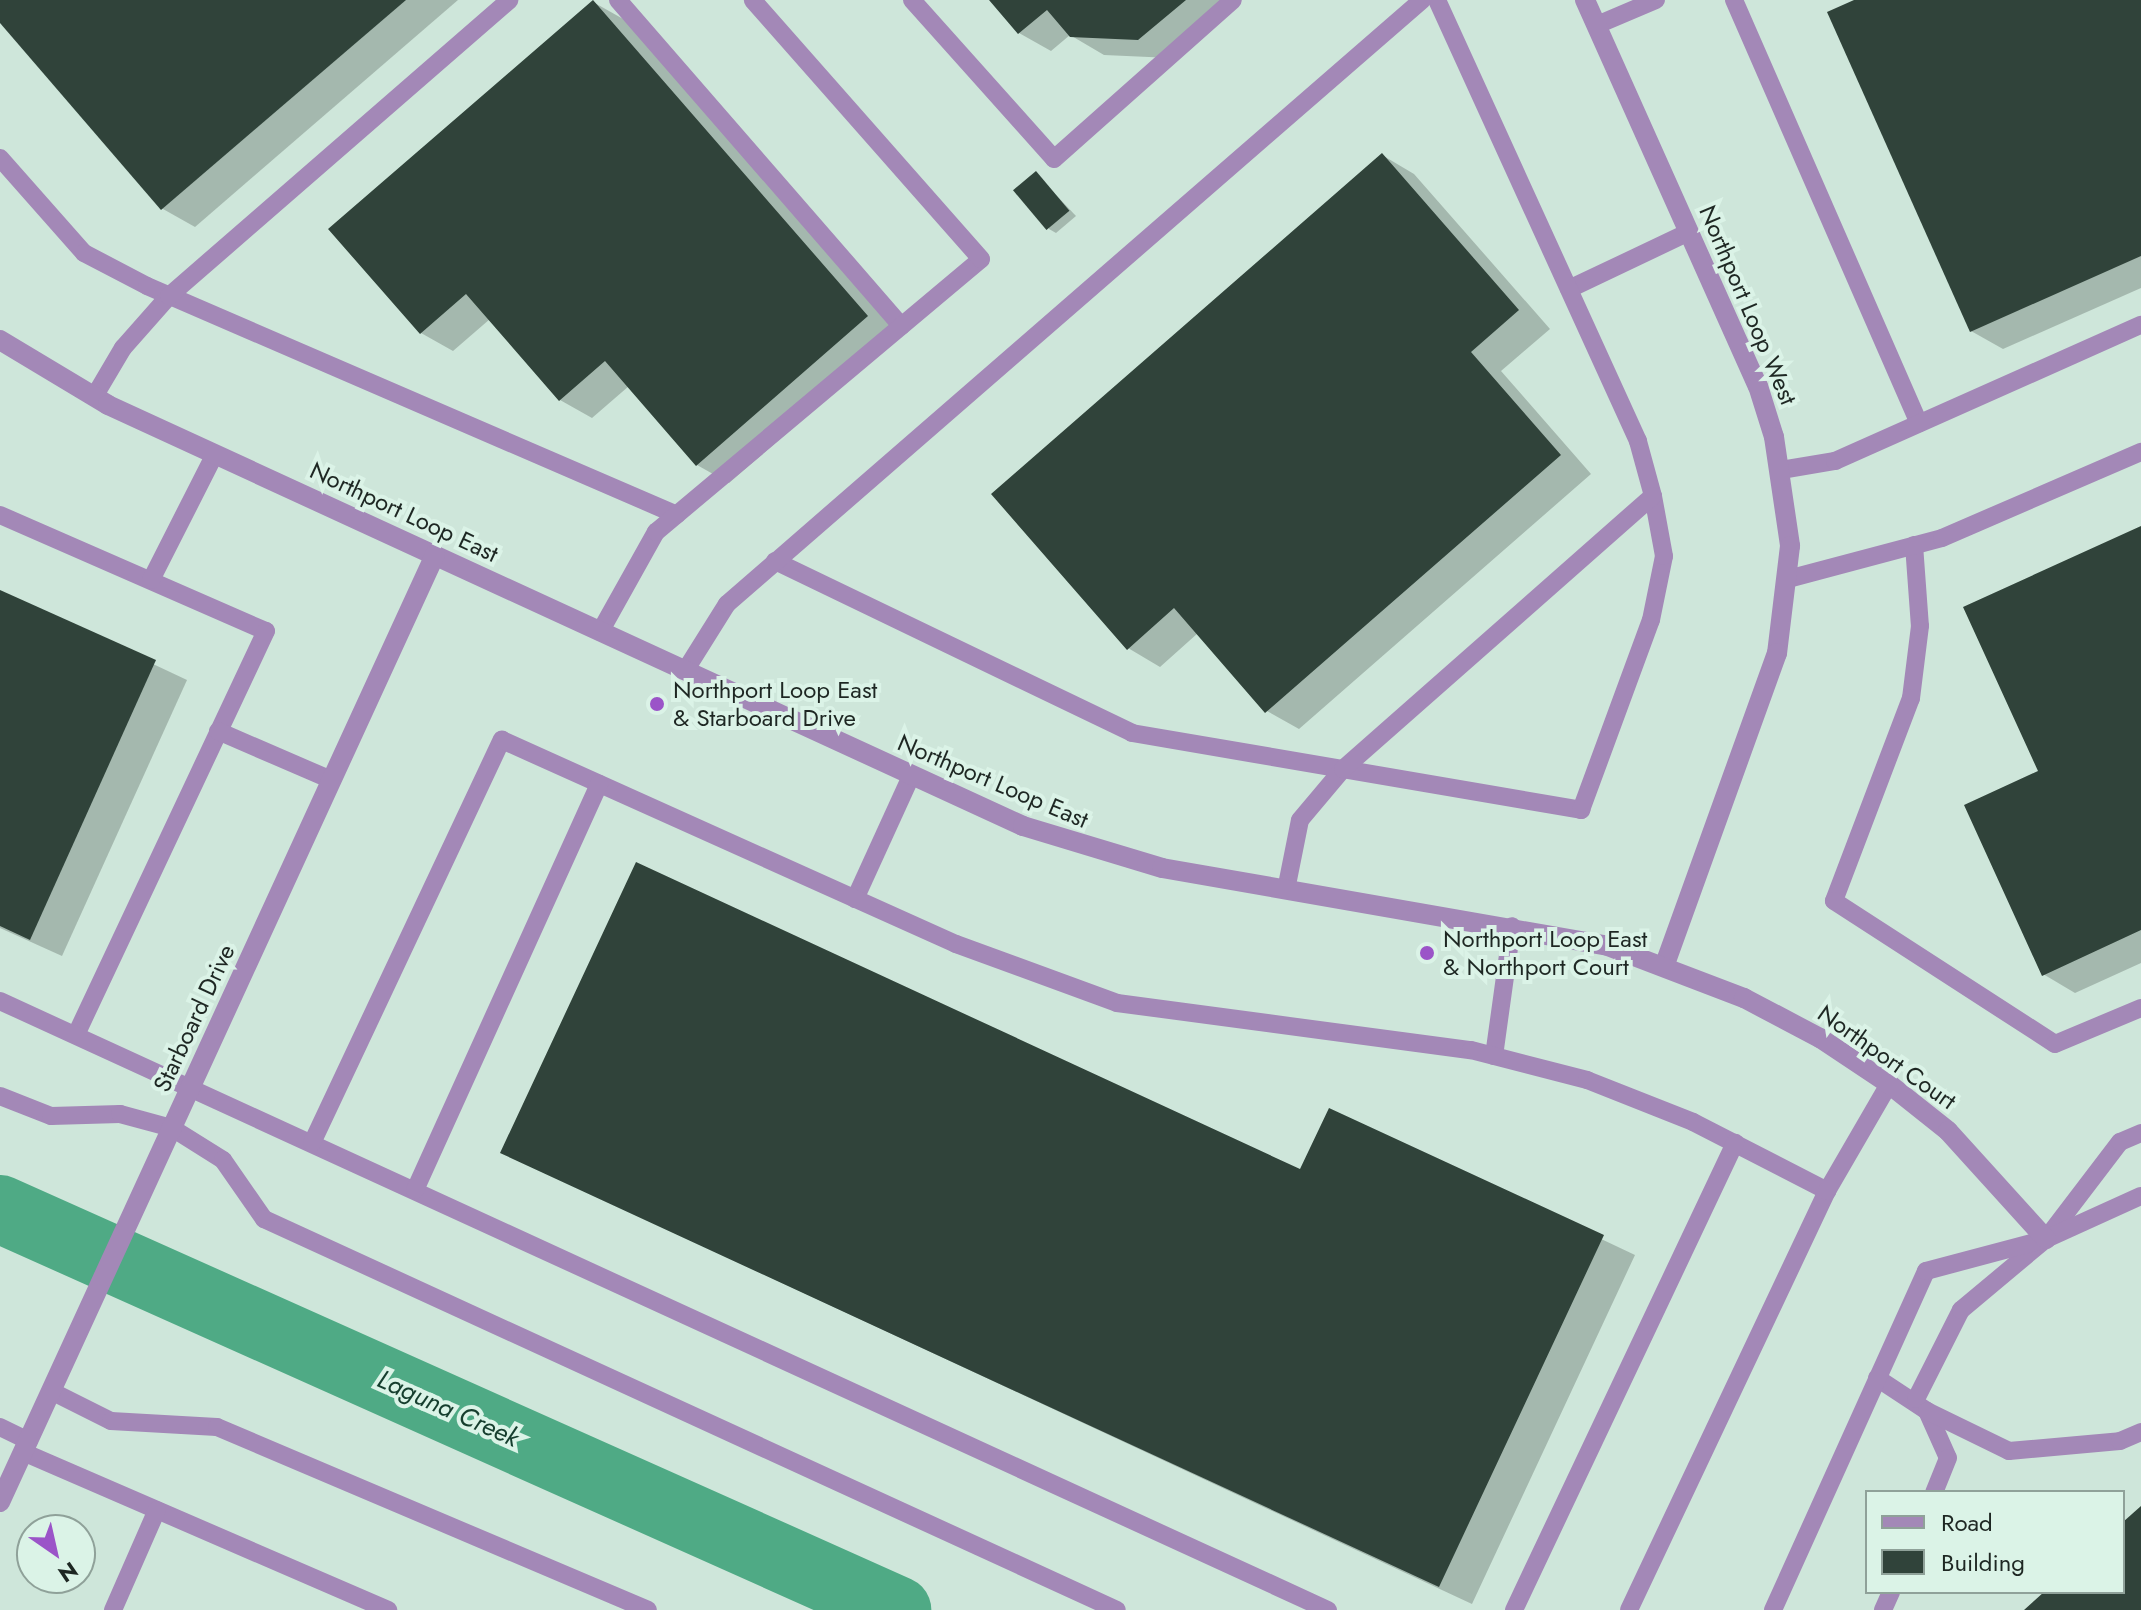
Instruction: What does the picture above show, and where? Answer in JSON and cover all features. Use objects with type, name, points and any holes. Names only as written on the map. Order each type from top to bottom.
[{"type":"street","name":"Northport Loop West","points":[[1585,0],[1758,386],[1781,470],[1788,579],[1777,653],[1665,964]]},
{"type":"street","name":"Northport Loop East","points":[[0,340],[94,397],[1023,826],[1093,850],[1286,890],[1512,926],[1665,964]]},
{"type":"street","name":"Starboard Drive","points":[[0,1502],[435,555]]},
{"type":"street","name":"Northport Court","points":[[1665,964],[1820,1038],[1889,1084],[1948,1131],[2046,1239]]},
{"type":"lane","points":[[618,0],[901,326]]},
{"type":"lane","points":[[600,632],[656,532],[981,259],[753,0]]},
{"type":"lane","points":[[912,0],[1054,159],[1233,0]]},
{"type":"lane","points":[[685,671],[727,604],[1422,0]]},
{"type":"lane","points":[[775,561],[1132,733],[1581,810],[1651,620],[1664,556],[1653,496],[1638,441],[1437,0]]},
{"type":"lane","points":[[1597,25],[1656,0]]},
{"type":"lane","points":[[1734,0],[1919,423]]},
{"type":"lane","points":[[94,397],[123,348],[169,296],[505,1]]},
{"type":"lane","points":[[0,158],[84,253],[169,296],[677,515]]},
{"type":"lane","points":[[1569,289],[1689,232]]},
{"type":"lane","points":[[1781,470],[1835,461],[2141,325]]},
{"type":"lane","points":[[1788,579],[1914,545],[2141,452]]},
{"type":"lane","points":[[151,580],[215,454]]},
{"type":"lane","points":[[1286,890],[1300,820],[1343,769],[1653,496]]},
{"type":"lane","points":[[0,515],[266,631],[76,1035]]},
{"type":"lane","points":[[1914,545],[1920,626],[1911,698],[1834,901],[2055,1044],[2141,1008]]},
{"type":"lane","points":[[218,731],[331,780]]},
{"type":"lane","points":[[312,1143],[502,740],[956,944],[1117,1003],[1494,1056],[1587,1080],[1735,1143],[1827,1191]]},
{"type":"lane","points":[[855,899],[911,776]]},
{"type":"lane","points":[[415,1190],[599,784]]},
{"type":"lane","points":[[1494,1056],[1512,926]]},
{"type":"lane","points":[[0,1001],[1328,1610]]},
{"type":"lane","points":[[1629,1610],[1827,1191],[1889,1084]]},
{"type":"lane","points":[[0,1096],[51,1116],[120,1114],[223,1160],[264,1219],[1117,1610]]},
{"type":"lane","points":[[1935,1490],[1948,1458],[1922,1405],[1961,1310],[2046,1239],[2120,1142],[2141,1133]]},
{"type":"lane","points":[[1514,1610],[1735,1143]]},
{"type":"lane","points":[[1773,1610],[1926,1271],[2046,1239],[2141,1196]]},
{"type":"lane","points":[[1877,1378],[2009,1451],[2120,1441],[2141,1432]]},
{"type":"lane","points":[[54,1385],[111,1421],[217,1427],[648,1610]]},
{"type":"lane","points":[[0,1427],[26,1446],[157,1510],[388,1610]]},
{"type":"lane","points":[[113,1610],[157,1510]]},
{"type":"building","points":[[0,0],[406,0],[161,210],[0,23]]},
{"type":"building","points":[[593,0],[868,316],[696,466],[605,361],[559,401],[466,294],[420,334],[328,229]]},
{"type":"building","points":[[989,0],[1186,0],[1138,40],[1070,37],[1047,10],[1018,34]]},
{"type":"building","points":[[1854,0],[2141,0],[2141,256],[1970,332],[1827,12]]},
{"type":"building","points":[[1382,153],[1519,310],[1471,352],[1561,455],[1265,713],[1174,608],[1127,650],[991,494]]},
{"type":"building","points":[[1036,171],[1069,211],[1046,230],[1013,190]]},
{"type":"building","points":[[2141,526],[2141,930],[2042,976],[1964,805],[2038,771],[1963,607]]},
{"type":"building","points":[[0,590],[156,660],[30,940],[0,926]]},
{"type":"building","points":[[636,862],[1300,1169],[1329,1108],[1604,1235],[1439,1587],[500,1153]]},
{"type":"building","points":[[2141,1506],[2141,1610],[2024,1610],[2042,1594],[2125,1594],[2125,1520]]},
{"type":"waterway","name":"Laguna Creek","points":[[0,1209],[897,1610]]},
{"type":"place","name":"Northport Loop East & Starboard Drive","points":[[657,704]]},
{"type":"place","name":"Northport Loop East & Northport Court","points":[[1427,953]]}]
